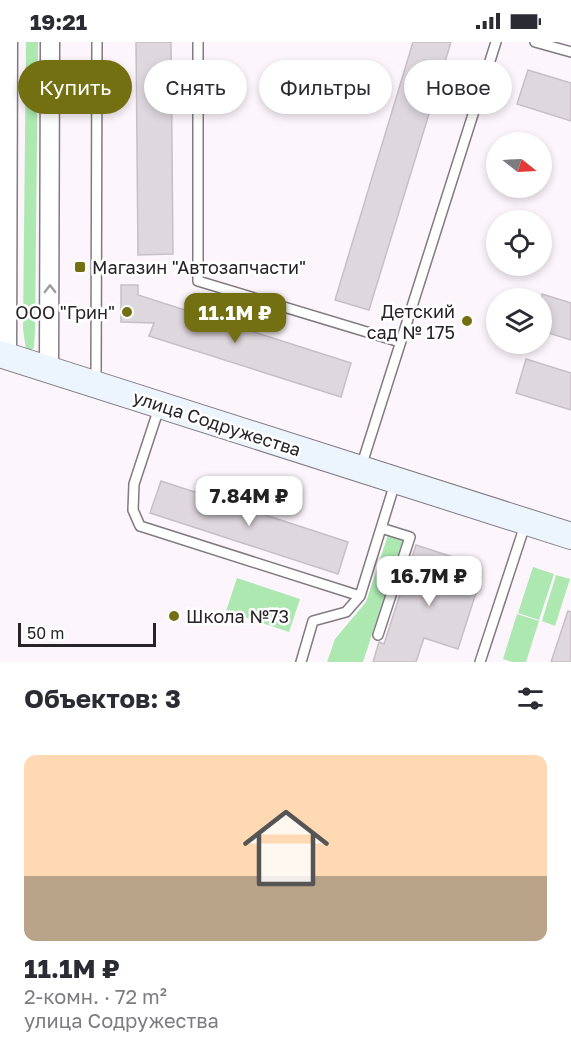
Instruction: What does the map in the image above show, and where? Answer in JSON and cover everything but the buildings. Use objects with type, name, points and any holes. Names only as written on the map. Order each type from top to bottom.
[{"type":"street","points":[[4,355],[8,42]]},
{"type":"street","points":[[50,42],[50,369]]},
{"type":"street","name":"улица Содружества","points":[[4,355],[571,537]]},
{"type":"lane","points":[[96,384],[97,42]]},
{"type":"lane","points":[[198,42],[198,281],[400,342]]},
{"type":"lane","points":[[361,469],[495,42]]},
{"type":"lane","points":[[536,42],[571,52]]},
{"type":"lane","points":[[160,405],[134,484],[133,510],[140,526],[360,596]]},
{"type":"lane","points":[[301,662],[313,621],[346,612],[360,596],[396,480]]},
{"type":"lane","points":[[480,662],[526,522]]},
{"type":"lane","points":[[378,635],[410,537],[381,528]]},
{"type":"green space","points":[[26,42],[38,42],[38,60],[26,60]]},
{"type":"green space","points":[[25,114],[37,114],[35,331],[34,348],[31,350],[26,350],[23,329]]},
{"type":"green space","points":[[388,535],[403,540],[363,662],[327,662],[335,639],[366,602]]},
{"type":"green space","points":[[533,567],[554,574],[539,620],[518,613]]},
{"type":"green space","points":[[556,575],[570,579],[555,626],[542,621]]},
{"type":"green space","points":[[237,578],[300,599],[289,632],[226,611]]},
{"type":"green space","points":[[517,614],[539,621],[526,662],[512,662],[503,659]]},
{"type":"place","name":"Магазин \"Автозапчасти\"","points":[[80,267]]},
{"type":"place","name":"ООО \"Грин\"","points":[[127,312]]},
{"type":"place","name":"Детский сад № 175","points":[[467,321]]},
{"type":"place","name":"Школа №73","points":[[174,616]]}]
